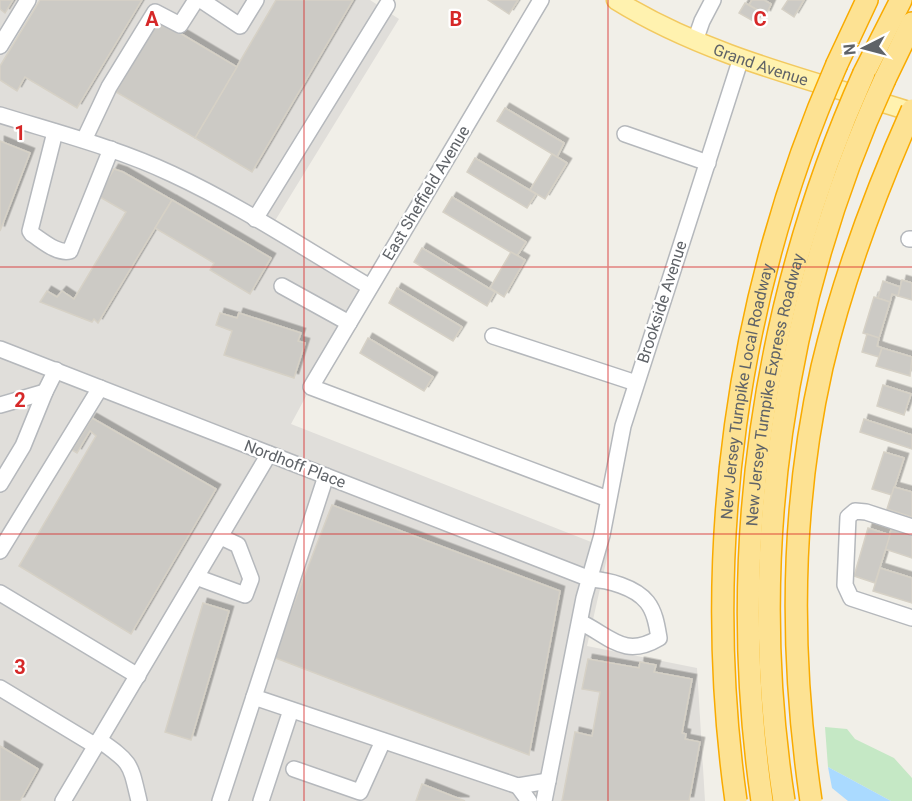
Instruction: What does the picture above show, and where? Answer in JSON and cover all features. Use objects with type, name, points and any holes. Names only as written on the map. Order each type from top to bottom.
[{"type":"highway","name":"New Jersey Turnpike Local Roadway","points":[[736,801],[727,711],[723,603],[726,510],[737,417],[751,331],[771,243],[811,125],[867,0]]},
{"type":"highway","name":"New Jersey Turnpike Express Roadway","points":[[762,801],[752,711],[748,615],[752,515],[760,430],[779,327],[798,253],[824,171],[864,73],[901,0]]},
{"type":"highway","name":"New Jersey Turnpike Express Roadway","points":[[783,801],[773,715],[769,621],[772,522],[783,421],[801,326],[824,241],[859,138],[912,23]]},
{"type":"highway","points":[[811,801],[803,740],[796,610],[800,509],[811,428],[822,370],[847,276],[877,193],[912,111]]},
{"type":"main road","name":"Grand Avenue","points":[[616,0],[642,16],[696,41],[741,58],[912,111]]},
{"type":"street","points":[[0,46],[28,0]]},
{"type":"street","points":[[84,141],[109,87],[155,12],[180,25],[199,0],[240,26],[256,0]]},
{"type":"street","name":"East Sheffield Avenue","points":[[541,0],[311,387],[608,499]]},
{"type":"street","points":[[696,41],[713,0]]},
{"type":"street","points":[[255,219],[387,5]]},
{"type":"street","name":"Brookside Avenue","points":[[544,801],[623,426],[741,58]]},
{"type":"street","points":[[0,115],[111,149],[172,174],[208,192],[370,287]]},
{"type":"street","points":[[55,132],[30,231],[56,250],[70,251],[111,149]]},
{"type":"street","points":[[625,134],[708,162]]},
{"type":"street","points":[[282,286],[349,323]]},
{"type":"street","points":[[493,336],[636,383]]},
{"type":"street","name":"Nordhoff Place","points":[[0,349],[590,579],[603,579],[632,591],[647,601],[657,622],[658,638],[645,646],[629,647],[615,643],[597,630],[580,622]]},
{"type":"street","points":[[0,484],[23,446],[56,370]]},
{"type":"street","points":[[0,551],[100,387]]},
{"type":"street","points":[[0,405],[45,392]]},
{"type":"street","points":[[63,801],[269,454]]},
{"type":"street","points":[[220,801],[326,476]]},
{"type":"street","points":[[912,527],[866,512],[855,511],[848,517],[845,585],[851,598],[912,618]]},
{"type":"street","points":[[196,578],[245,596],[251,579],[238,545],[221,537]]},
{"type":"street","points":[[0,593],[138,676]]},
{"type":"street","points":[[0,688],[119,754],[130,765],[140,801]]},
{"type":"street","points":[[254,697],[518,786],[548,781]]},
{"type":"street","points":[[261,801],[291,710]]},
{"type":"street","points":[[294,769],[360,792],[383,741]]},
{"type":"street","points":[[518,786],[529,801]]},
{"type":"shaded area","points":[[0,0],[370,0],[399,19],[273,224],[367,283],[291,424],[609,549],[587,646],[697,668],[705,801],[0,801]]},
{"type":"green space","points":[[825,727],[847,729],[855,739],[894,758],[912,778],[912,801],[891,801],[828,767]]},
{"type":"water","points":[[828,767],[891,801],[848,801],[832,788]]},
{"type":"building","points":[[0,0],[13,0],[5,13],[0,9]]},
{"type":"building","points":[[40,0],[142,0],[77,108],[25,77],[17,91],[0,80],[0,66]]},
{"type":"building","points":[[276,0],[353,0],[252,172],[195,138]]},
{"type":"building","points":[[488,0],[518,0],[509,14]]},
{"type":"building","points":[[752,0],[764,0],[771,4],[766,15],[749,5]]},
{"type":"building","points":[[788,0],[804,0],[794,17],[782,9]]},
{"type":"building","points":[[745,3],[761,12],[755,22],[739,13]]},
{"type":"building","points":[[158,20],[237,67],[195,138],[116,92]]},
{"type":"building","points":[[505,108],[564,143],[557,157],[497,121]]},
{"type":"building","points":[[0,141],[30,153],[0,231]]},
{"type":"building","points":[[552,154],[567,163],[545,199],[530,190]]},
{"type":"building","points":[[475,158],[536,194],[527,208],[467,172]]},
{"type":"building","points":[[114,169],[172,200],[98,323],[94,319],[92,322],[40,302],[47,291],[57,297],[62,291],[74,299],[126,212],[98,196]]},
{"type":"building","points":[[452,197],[526,242],[517,256],[443,212]]},
{"type":"building","points":[[172,200],[271,258],[250,294],[210,270],[214,263],[155,228]]},
{"type":"building","points":[[422,248],[495,292],[487,306],[414,262]]},
{"type":"building","points":[[511,252],[525,260],[504,297],[490,288]]},
{"type":"building","points":[[902,280],[912,283],[912,300],[898,296]]},
{"type":"building","points":[[883,281],[900,287],[898,296],[892,294],[890,302],[878,298]]},
{"type":"building","points":[[397,288],[462,327],[453,341],[389,303]]},
{"type":"building","points":[[874,297],[890,302],[879,338],[863,333]]},
{"type":"building","points":[[220,313],[237,318],[239,313],[301,333],[298,341],[305,343],[294,378],[224,355],[232,331],[216,325]]},
{"type":"building","points":[[867,334],[879,338],[877,346],[882,348],[879,357],[862,352]]},
{"type":"building","points":[[368,338],[433,377],[424,391],[360,353]]},
{"type":"building","points":[[882,348],[912,357],[910,376],[876,366]]},
{"type":"building","points":[[883,385],[911,394],[904,415],[877,406]]},
{"type":"building","points":[[92,418],[216,489],[131,634],[19,566],[96,436],[90,431],[77,453],[72,450]]},
{"type":"building","points":[[864,419],[912,435],[912,449],[860,432]]},
{"type":"building","points":[[884,452],[904,458],[892,495],[872,489]]},
{"type":"building","points":[[894,487],[912,492],[912,517],[887,509]]},
{"type":"building","points":[[332,505],[560,591],[529,755],[273,657]]},
{"type":"building","points":[[892,527],[912,534],[912,558],[885,549]]},
{"type":"building","points":[[868,528],[890,535],[875,583],[854,576]]},
{"type":"building","points":[[880,568],[912,578],[912,603],[873,591]]},
{"type":"building","points":[[203,603],[229,611],[191,740],[165,732]]},
{"type":"building","points":[[588,659],[639,668],[640,662],[656,665],[654,672],[692,679],[682,733],[686,734],[685,739],[700,742],[689,801],[562,801],[575,732],[592,736],[600,692],[582,689]]},
{"type":"building","points":[[0,746],[38,769],[20,801],[0,801]]},
{"type":"building","points":[[422,784],[465,801],[416,801]]}]
